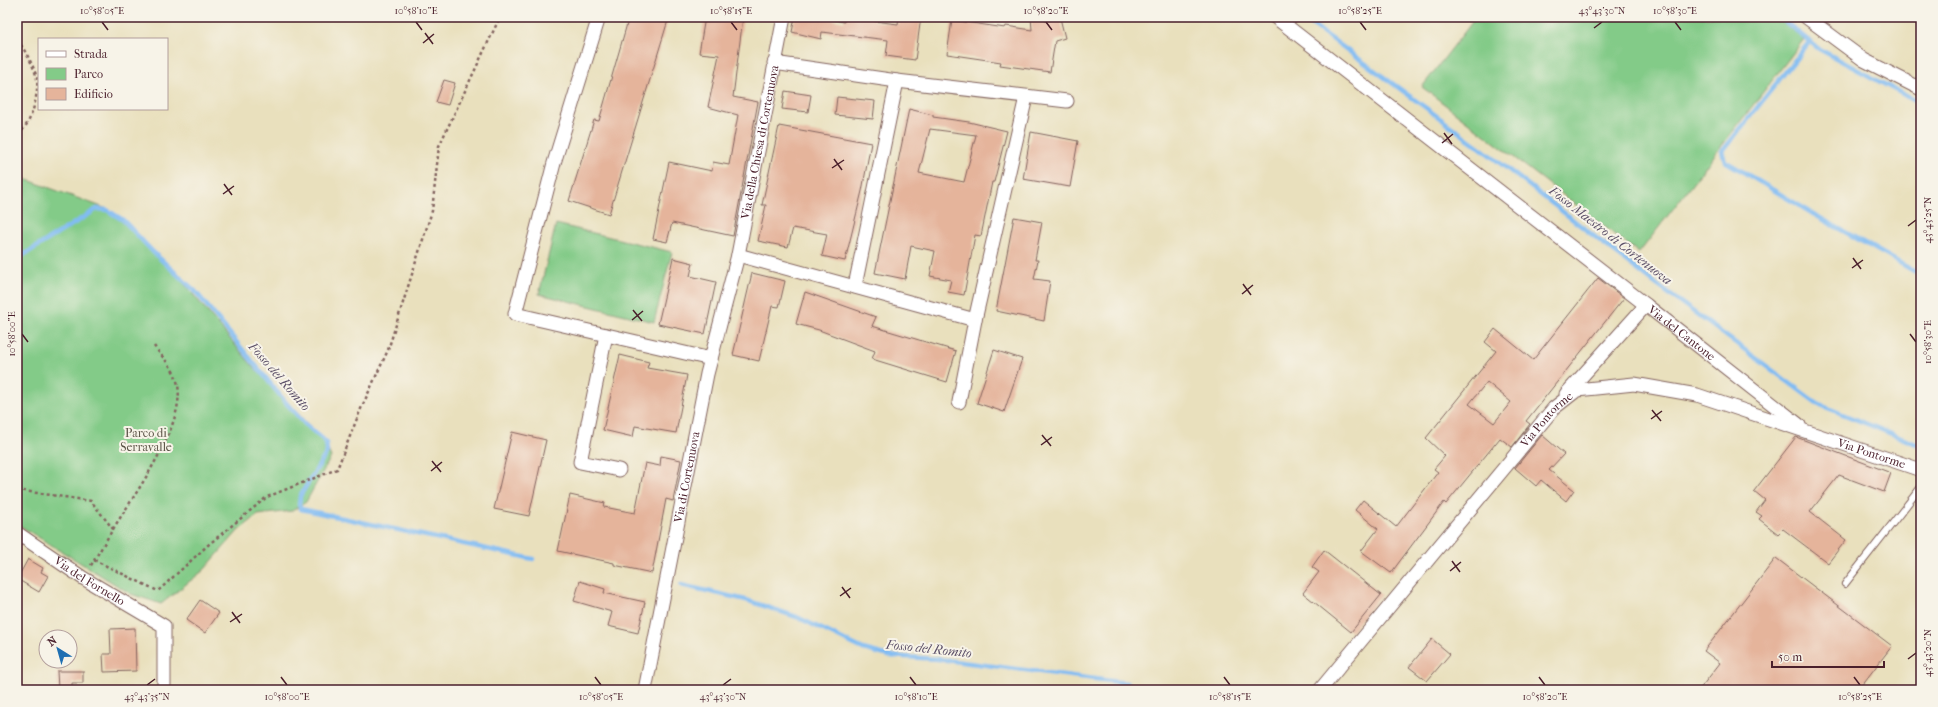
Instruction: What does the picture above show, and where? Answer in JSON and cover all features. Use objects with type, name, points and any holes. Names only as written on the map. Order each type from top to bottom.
[{"type":"street","points":[[599,17],[554,163],[515,314],[711,359]]},
{"type":"street","name":"Via della Chiesa di Cortenuova","points":[[736,260],[784,17]]},
{"type":"street","points":[[1275,17],[1646,305]]},
{"type":"street","points":[[1806,17],[1864,60],[1921,89]]},
{"type":"street","points":[[774,63],[898,82],[1067,101]]},
{"type":"street","points":[[854,286],[898,82]]},
{"type":"street","points":[[959,402],[975,320],[1026,97]]},
{"type":"street","points":[[736,260],[854,286],[975,320]]},
{"type":"street","name":"Via di Cortenuova","points":[[645,690],[711,359],[736,260]]},
{"type":"street","name":"Via del Cantone","points":[[1554,408],[1646,305],[1807,432]]},
{"type":"street","points":[[606,335],[580,462],[619,470]]},
{"type":"street","name":"Via Pontorme","points":[[1320,690],[1554,408],[1577,390],[1634,384],[1697,395],[1921,470]]},
{"type":"street","name":"Via del Fornello","points":[[17,533],[84,578],[164,626],[164,690]]},
{"type":"lane","points":[[1845,584],[1921,487]]},
{"type":"path","points":[[94,560],[158,591],[208,545],[267,497],[337,469],[360,412],[388,350],[432,211],[439,146],[500,17]]},
{"type":"path","points":[[17,40],[23,48],[37,79],[34,110],[22,132],[17,134]]},
{"type":"path","points":[[84,578],[162,449],[178,410],[179,393],[177,381],[171,368],[154,346]]},
{"type":"path","points":[[17,490],[91,501],[113,529]]},
{"type":"green space","points":[[1476,17],[1776,17],[1804,39],[1639,253],[1422,87]]},
{"type":"green space","name":"Parco di Serravalle","points":[[17,176],[110,210],[177,275],[251,364],[324,441],[331,457],[306,502],[292,511],[258,515],[238,531],[204,570],[161,604],[131,594],[17,524]]},
{"type":"green space","points":[[556,224],[672,252],[654,322],[539,294]]},
{"type":"building","points":[[629,17],[669,17],[609,214],[569,201],[594,120],[599,121]]},
{"type":"building","points":[[705,17],[743,17],[733,97],[758,102],[733,236],[672,223],[667,242],[653,239],[669,162],[712,171],[713,162],[729,165],[738,115],[708,107],[719,55],[699,53]]},
{"type":"building","points":[[795,17],[819,17],[844,22],[845,17],[875,17],[874,21],[898,24],[899,17],[921,17],[915,60],[886,56],[888,40],[822,32],[821,39],[792,32]]},
{"type":"building","points":[[1031,17],[1045,17],[1045,21],[1060,18],[1065,38],[1055,41],[1050,72],[1000,65],[1001,62],[947,54],[952,20],[1005,28],[1006,26],[1032,30]]},
{"type":"building","points":[[444,80],[455,83],[448,105],[436,102]]},
{"type":"building","points":[[785,91],[811,95],[808,112],[782,109]]},
{"type":"building","points":[[837,97],[875,101],[873,119],[835,115]]},
{"type":"building","points":[[909,109],[933,115],[933,117],[969,122],[1007,131],[994,182],[992,182],[981,236],[975,235],[964,295],[948,292],[951,280],[930,276],[935,251],[911,246],[905,279],[875,273]],"holes":[[[930,129],[976,135],[964,182],[919,173]]]},
{"type":"building","points":[[779,126],[871,143],[862,191],[845,261],[822,256],[827,234],[793,228],[788,247],[758,241],[766,205],[762,205]]},
{"type":"building","points":[[1031,132],[1078,141],[1070,187],[1023,179]]},
{"type":"building","points":[[1014,217],[1042,222],[1035,260],[1038,260],[1034,279],[1050,281],[1044,321],[996,311]]},
{"type":"building","points":[[673,258],[693,263],[690,276],[716,282],[705,334],[658,324]]},
{"type":"building","points":[[752,273],[785,281],[779,307],[772,306],[759,361],[733,355]]},
{"type":"building","points":[[1598,278],[1624,298],[1526,421],[1530,424],[1512,447],[1500,438],[1446,504],[1444,502],[1391,573],[1361,551],[1378,529],[1355,510],[1363,500],[1396,527],[1438,472],[1434,469],[1445,456],[1426,438],[1496,351],[1485,342],[1495,329],[1533,360]],"holes":[[[1487,382],[1511,402],[1494,423],[1469,404]]]},
{"type":"building","points":[[805,292],[876,317],[872,326],[956,351],[947,382],[872,359],[875,351],[819,330],[796,324]]},
{"type":"building","points":[[994,350],[1022,359],[1004,412],[977,403]]},
{"type":"building","points":[[620,355],[649,362],[647,368],[687,375],[676,433],[635,426],[633,437],[603,430]]},
{"type":"building","points":[[512,432],[546,440],[529,516],[494,509]]},
{"type":"building","points":[[1542,435],[1564,454],[1549,470],[1574,490],[1566,501],[1541,480],[1536,486],[1515,468]]},
{"type":"building","points":[[1796,437],[1891,473],[1884,492],[1839,475],[1810,512],[1846,540],[1828,563],[1783,529],[1778,534],[1759,519],[1762,516],[1756,512],[1765,500],[1754,491]]},
{"type":"building","points":[[661,456],[681,460],[673,501],[666,499],[652,573],[558,551],[570,495],[605,503],[604,507],[635,513],[645,463],[660,466]]},
{"type":"building","points":[[1324,550],[1381,595],[1351,632],[1303,593],[1319,572],[1312,567]]},
{"type":"building","points":[[1776,558],[1892,646],[1858,690],[1699,690],[1720,663],[1704,651]]},
{"type":"building","points":[[28,559],[43,568],[41,572],[48,576],[39,592],[17,579]]},
{"type":"building","points":[[580,581],[605,589],[604,593],[645,602],[638,633],[608,626],[612,612],[574,601]]},
{"type":"building","points":[[200,600],[219,613],[205,633],[186,620]]},
{"type":"building","points":[[135,628],[136,671],[104,672],[103,654],[111,654],[110,629]]},
{"type":"building","points":[[1432,639],[1450,654],[1427,681],[1409,667]]},
{"type":"building","points":[[57,671],[83,671],[83,683],[72,683],[72,688],[58,689]]},
{"type":"waterway","name":"Fosso Maestro di Cortenuova","points":[[1302,17],[1482,149],[1653,282],[1818,404],[1921,446]]},
{"type":"waterway","points":[[1779,17],[1819,49],[1921,104]]},
{"type":"waterway","points":[[1810,41],[1722,151],[1725,161],[1815,215],[1921,275]]},
{"type":"waterway","name":"Fosso del Romito","points":[[17,259],[97,209],[107,210],[123,220],[153,252],[195,291],[288,405],[305,424],[326,442],[327,452],[300,496],[299,505],[301,509],[533,559]]},
{"type":"waterway","name":"Fosso del Romito","points":[[681,585],[746,600],[797,617],[863,649],[889,656],[938,659],[1127,683],[1137,690]]}]
